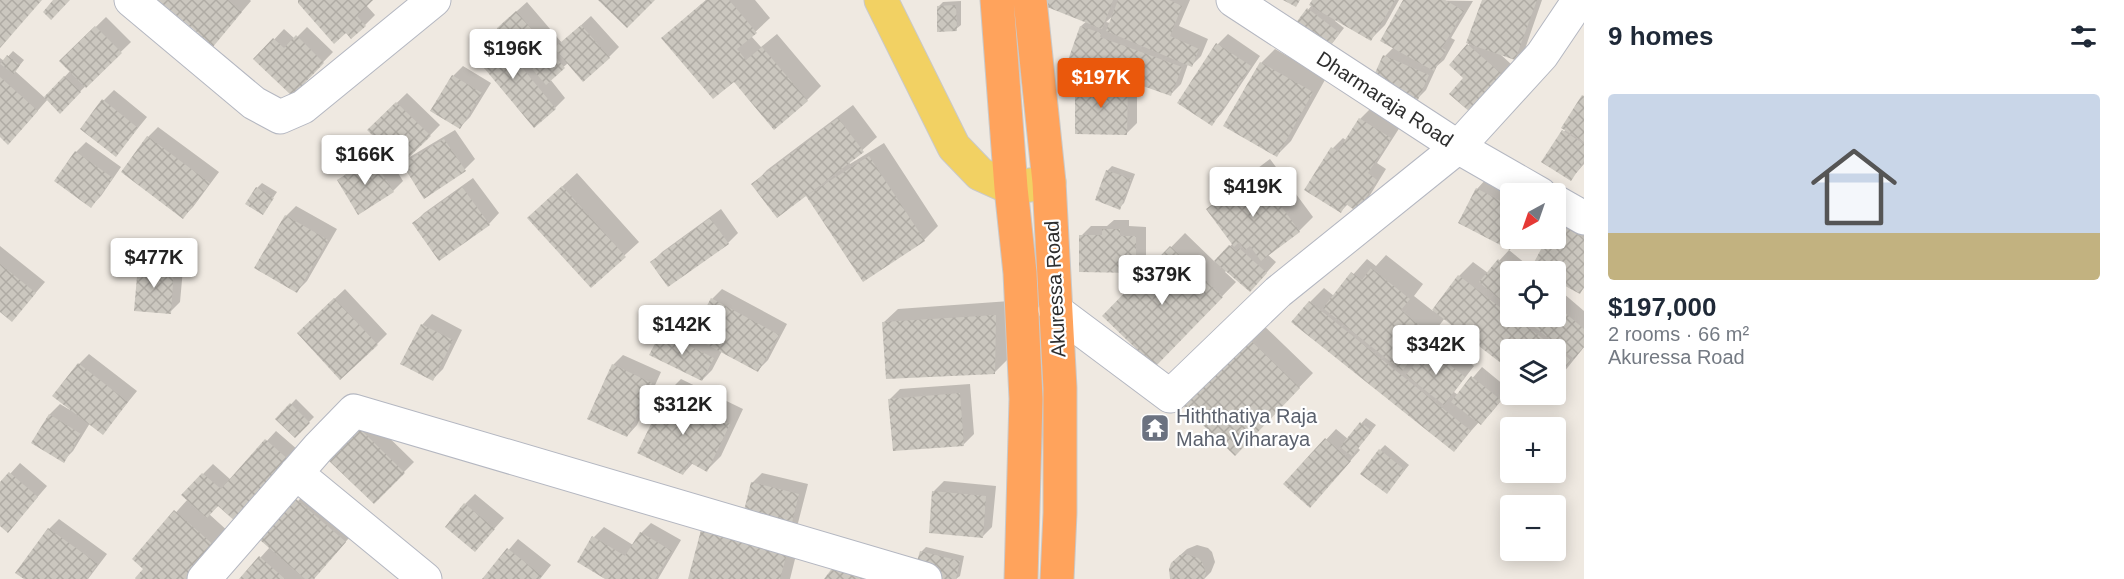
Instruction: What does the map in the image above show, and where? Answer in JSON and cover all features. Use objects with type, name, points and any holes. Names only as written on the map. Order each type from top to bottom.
[{"type":"highway","name":"Akuressa Road","points":[[997,0],[1011,188],[1020,273],[1026,399],[1021,579]]},
{"type":"highway","name":"Akuressa Road","points":[[1030,0],[1049,182],[1060,388],[1060,513],[1057,579]]},
{"type":"main road","points":[[880,0],[954,147],[980,174],[1011,188],[1049,182]]},
{"type":"street","points":[[130,0],[254,103],[280,117],[303,107],[434,0]]},
{"type":"street","name":"Dharmaraja Road","points":[[1233,0],[1458,147],[1521,183]]},
{"type":"street","points":[[1055,310],[1170,396],[1278,292],[1458,147],[1542,55],[1579,0]]},
{"type":"street","points":[[1566,208],[1584,218]]},
{"type":"street","points":[[204,579],[296,473],[354,411],[926,579]]},
{"type":"street","points":[[296,473],[425,579]]},
{"type":"building","points":[[0,0],[42,0],[0,48]]},
{"type":"building","points":[[53,0],[70,0],[51,20],[43,12]]},
{"type":"building","points":[[157,0],[228,0],[242,12],[207,54],[191,41],[198,33]]},
{"type":"building","points":[[298,0],[373,0],[357,16],[366,26],[351,39],[346,33],[334,44],[298,3]]},
{"type":"building","points":[[598,0],[655,0],[627,28]]},
{"type":"building","points":[[706,0],[729,0],[757,33],[737,49],[746,60],[762,47],[808,101],[774,130],[734,82],[713,99],[661,38]]},
{"type":"building","points":[[1045,0],[1113,0],[1102,29],[1042,5]]},
{"type":"building","points":[[1118,0],[1169,0],[1182,6],[1170,36],[1199,49],[1192,67],[1106,31]]},
{"type":"building","points":[[1283,0],[1300,0],[1296,7]]},
{"type":"building","points":[[1312,0],[1395,0],[1371,41],[1309,5]]},
{"type":"building","points":[[1403,0],[1445,0],[1464,11],[1442,48],[1446,50],[1434,71],[1380,41]]},
{"type":"building","points":[[1482,0],[1537,0],[1515,60],[1466,43]]},
{"type":"building","points":[[956,5],[957,31],[937,32],[937,6]]},
{"type":"building","points":[[1307,8],[1340,33],[1325,53],[1292,28]]},
{"type":"building","points":[[516,11],[565,68],[546,85],[497,28]]},
{"type":"building","points":[[581,25],[610,58],[583,82],[554,48]]},
{"type":"building","points":[[95,26],[122,53],[86,88],[59,61]]},
{"type":"building","points":[[1080,26],[1101,33],[1100,37],[1182,67],[1171,96],[1095,69],[1093,73],[1067,63]]},
{"type":"building","points":[[493,32],[556,109],[534,128],[470,51]]},
{"type":"building","points":[[296,35],[324,63],[292,96],[253,59],[273,38],[284,48]]},
{"type":"building","points":[[1216,43],[1251,66],[1212,126],[1177,103]]},
{"type":"building","points":[[1467,44],[1502,74],[1470,112],[1449,94],[1463,78],[1449,65]]},
{"type":"building","points":[[7,55],[20,65],[14,74],[0,64]]},
{"type":"building","points":[[1383,55],[1429,75],[1417,102],[1371,82]]},
{"type":"building","points":[[1260,62],[1313,92],[1277,157],[1223,126]]},
{"type":"building","points":[[452,75],[482,93],[460,129],[430,111]]},
{"type":"building","points":[[64,76],[81,92],[60,114],[44,97]]},
{"type":"building","points":[[0,77],[38,111],[8,145],[0,137]]},
{"type":"building","points":[[1075,83],[1128,83],[1127,135],[1075,134]]},
{"type":"building","points":[[1582,95],[1584,97],[1584,142],[1561,128]]},
{"type":"building","points":[[102,99],[138,128],[116,157],[80,129]]},
{"type":"building","points":[[396,102],[431,136],[402,164],[367,130]]},
{"type":"building","points":[[838,118],[864,152],[777,218],[751,184]]},
{"type":"building","points":[[1359,118],[1391,138],[1368,173],[1377,180],[1357,212],[1346,204],[1341,213],[1304,190],[1331,147],[1338,151]]},
{"type":"building","points":[[1562,130],[1584,144],[1584,161],[1571,181],[1541,162]]},
{"type":"building","points":[[147,136],[210,183],[183,219],[121,172]]},
{"type":"building","points":[[444,139],[466,171],[424,199],[402,164]]},
{"type":"building","points":[[75,151],[113,178],[91,208],[54,181]]},
{"type":"building","points":[[869,156],[925,241],[863,282],[806,196]]},
{"type":"building","points":[[372,158],[394,192],[358,215],[337,180]]},
{"type":"building","points":[[1106,170],[1131,179],[1120,210],[1095,200]]},
{"type":"building","points":[[1256,172],[1300,232],[1261,261],[1250,246],[1245,250],[1239,242],[1234,247],[1206,209]]},
{"type":"building","points":[[562,186],[626,257],[591,288],[527,218]]},
{"type":"building","points":[[256,187],[274,198],[263,215],[245,204]]},
{"type":"building","points":[[462,187],[490,225],[439,261],[412,223]]},
{"type":"building","points":[[1476,188],[1500,201],[1500,245],[1458,223]]},
{"type":"building","points":[[285,215],[328,240],[297,293],[254,268]]},
{"type":"building","points":[[710,218],[729,244],[668,287],[650,262]]},
{"type":"building","points":[[1566,228],[1584,238],[1584,287],[1580,294],[1566,286],[1566,261],[1535,261],[1541,249],[1566,249]]},
{"type":"building","points":[[1102,229],[1120,229],[1120,236],[1136,236],[1136,273],[1079,272],[1079,235],[1102,235]]},
{"type":"building","points":[[1229,245],[1236,251],[1239,248],[1267,273],[1250,292],[1214,261]]},
{"type":"building","points":[[1170,246],[1223,297],[1155,367],[1102,316]]},
{"type":"building","points":[[1498,259],[1500,261],[1500,300],[1479,282]]},
{"type":"building","points":[[0,264],[36,293],[12,322],[0,312]]},
{"type":"building","points":[[138,265],[174,267],[171,314],[134,311]]},
{"type":"building","points":[[1371,268],[1410,299],[1401,310],[1431,335],[1402,371],[1323,308],[1351,272],[1362,280]]},
{"type":"building","points":[[1458,275],[1500,307],[1500,327],[1528,327],[1543,339],[1500,339],[1500,362],[1432,310]]},
{"type":"building","points":[[334,298],[378,345],[340,380],[297,333]]},
{"type":"building","points":[[711,298],[779,335],[758,372],[691,336]]},
{"type":"building","points":[[1309,301],[1471,431],[1454,452],[1291,322]]},
{"type":"building","points":[[1566,314],[1584,329],[1584,347],[1574,359],[1566,353],[1566,339],[1549,339],[1535,327],[1566,327]]},
{"type":"building","points":[[996,315],[995,374],[886,379],[882,322]]},
{"type":"building","points":[[421,324],[453,340],[433,381],[400,364]]},
{"type":"building","points":[[661,332],[714,358],[702,381],[649,355]]},
{"type":"building","points":[[1244,334],[1300,388],[1235,456],[1178,401]]},
{"type":"building","points":[[1428,347],[1465,377],[1444,405],[1406,375]]},
{"type":"building","points":[[1566,356],[1571,360],[1566,367]]},
{"type":"building","points":[[78,363],[128,402],[103,435],[52,396]]},
{"type":"building","points":[[612,364],[652,383],[627,437],[587,419]]},
{"type":"building","points":[[1471,376],[1500,399],[1481,425],[1451,402]]},
{"type":"building","points":[[666,393],[730,424],[707,472],[689,462],[683,475],[637,453]]},
{"type":"building","points":[[960,393],[964,446],[893,451],[888,399]]},
{"type":"building","points":[[290,403],[310,423],[295,438],[275,419]]},
{"type":"building","points":[[49,414],[81,434],[64,463],[31,443]]},
{"type":"building","points":[[1360,422],[1372,431],[1352,456],[1340,447]]},
{"type":"building","points":[[358,427],[405,473],[374,504],[327,459]]},
{"type":"building","points":[[1325,438],[1351,461],[1310,508],[1283,484]]},
{"type":"building","points":[[265,439],[290,461],[236,522],[218,506],[207,518],[181,495],[202,473],[221,489]]},
{"type":"building","points":[[1379,449],[1405,470],[1387,494],[1360,474]]},
{"type":"building","points":[[9,472],[38,497],[8,533],[0,526],[0,482]]},
{"type":"building","points":[[751,482],[799,494],[789,535],[741,523]]},
{"type":"building","points":[[932,491],[986,496],[983,538],[929,533]]},
{"type":"building","points":[[296,499],[346,542],[314,579],[305,579],[260,540]]},
{"type":"building","points":[[464,503],[495,529],[475,552],[445,527]]},
{"type":"building","points":[[174,510],[217,548],[190,579],[136,579],[143,569],[132,559]]},
{"type":"building","points":[[48,528],[98,564],[87,579],[24,579],[15,573]]},
{"type":"building","points":[[701,530],[787,553],[780,579],[688,579]]},
{"type":"building","points":[[640,532],[672,551],[655,579],[605,579],[577,562],[592,536],[625,556]]},
{"type":"building","points":[[507,548],[542,576],[539,579],[482,579]]},
{"type":"building","points":[[920,551],[960,561],[956,579],[942,579],[914,572]]},
{"type":"building","points":[[1186,554],[1202,562],[1206,573],[1204,579],[1170,579],[1171,563],[1180,555]]},
{"type":"building","points":[[259,556],[285,579],[239,579]]},
{"type":"building","points":[[839,559],[864,579],[824,579]]},
{"type":"place","name":"Hiththatiya Raja Maha Viharaya","points":[[1155,428]]}]
